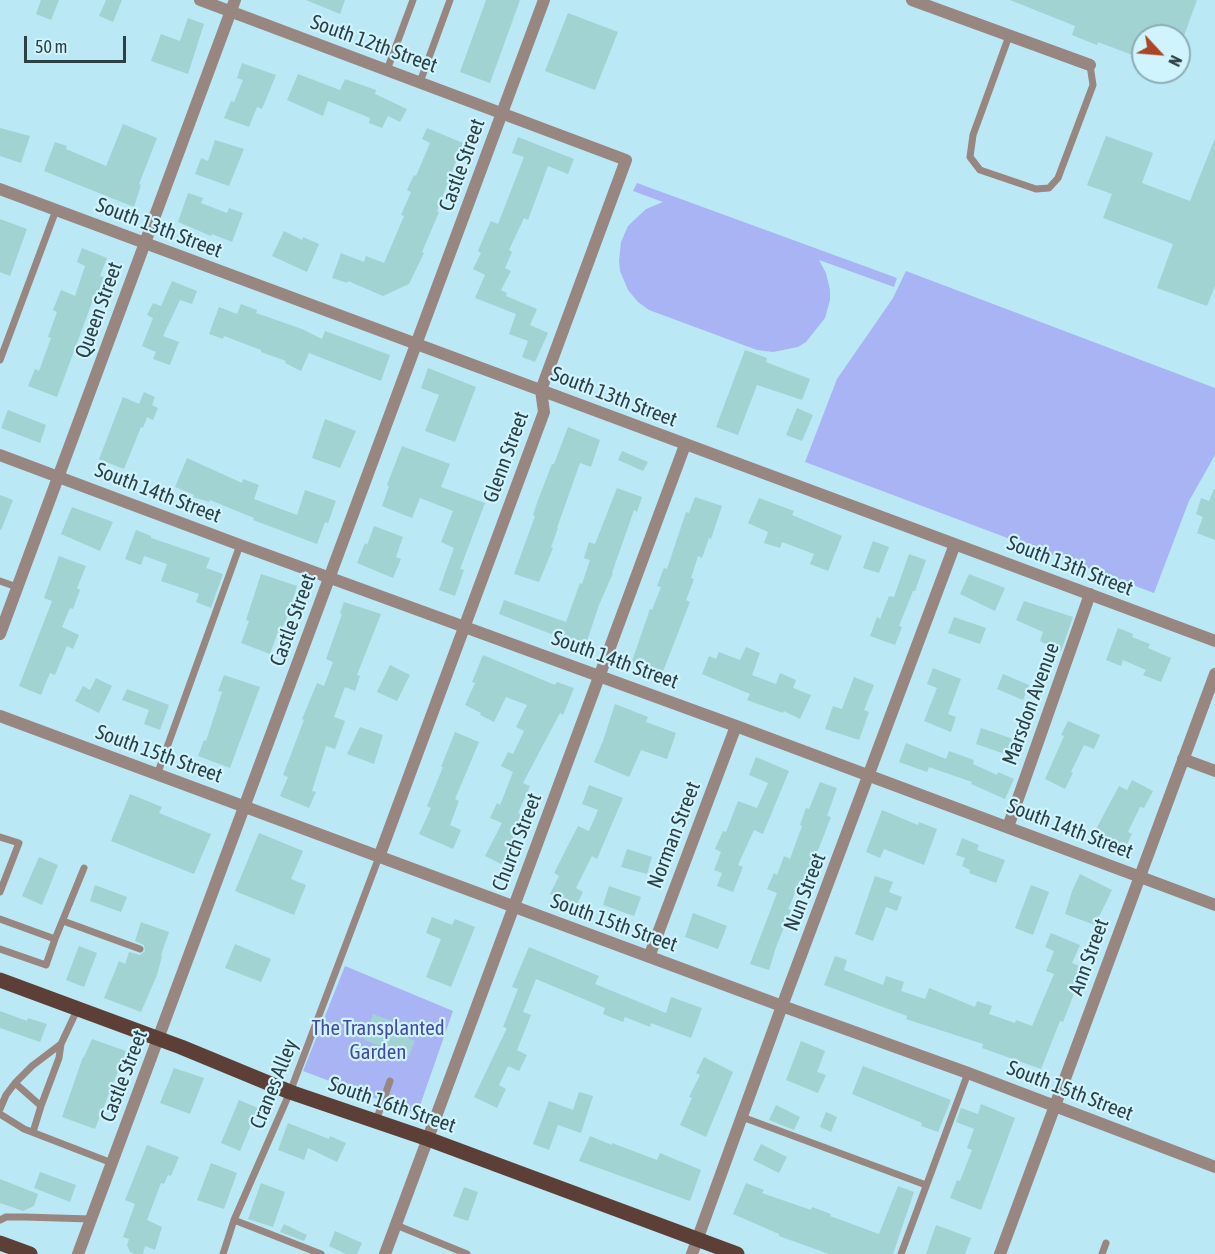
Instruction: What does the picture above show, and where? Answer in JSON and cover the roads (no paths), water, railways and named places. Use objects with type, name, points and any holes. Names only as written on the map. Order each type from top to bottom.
[{"type":"main road","name":"South 16th Street","points":[[0,980],[158,1039],[290,1092],[428,1139],[695,1247],[737,1254]]},
{"type":"main road","points":[[0,1243],[30,1254]]},
{"type":"street","name":"South 12th Street","points":[[200,0],[233,6],[387,70],[502,112]]},
{"type":"street","name":"Castle Street","points":[[78,1254],[544,0]]},
{"type":"street","points":[[912,0],[1090,65]]},
{"type":"street","name":"Queen Street","points":[[0,634],[233,6]]},
{"type":"street","name":"Glenn Street","points":[[379,857],[544,412],[541,390],[626,160],[502,112]]},
{"type":"street","name":"South 13th Street","points":[[0,189],[1215,641]]},
{"type":"street","name":"Church Street","points":[[386,1254],[685,445]]},
{"type":"street","name":"South 14th Street","points":[[0,455],[1215,905]]},
{"type":"street","name":"Nun Street","points":[[695,1247],[782,1006],[955,544]]},
{"type":"street","name":"Marsdon Avenue","points":[[1008,827],[1090,594]]},
{"type":"street","name":"Ann Street","points":[[1000,1254],[1215,674]]},
{"type":"street","name":"South 15th Street","points":[[0,716],[968,1073],[1215,1167]]},
{"type":"street","name":"Norman Street","points":[[649,957],[736,726]]},
{"type":"street","points":[[1183,759],[1215,771]]},
{"type":"lane","points":[[387,70],[413,0]]},
{"type":"lane","points":[[420,82],[450,0]]},
{"type":"lane","points":[[1009,36],[973,135],[970,157],[980,170],[1036,189],[1049,188],[1058,178],[1093,85],[1090,65]]},
{"type":"lane","points":[[0,360],[56,210]]},
{"type":"lane","points":[[157,775],[240,545]]},
{"type":"lane","points":[[0,581],[17,588]]},
{"type":"lane","points":[[0,837],[19,843],[0,892]]},
{"type":"lane","name":"Cranes Alley","points":[[223,1254],[234,1220],[290,1092],[379,857]]},
{"type":"lane","points":[[0,949],[46,965],[84,868]]},
{"type":"lane","points":[[0,919],[55,939]]},
{"type":"lane","points":[[63,921],[140,949]]},
{"type":"lane","points":[[33,1132],[59,1058],[61,1044],[77,1010]]},
{"type":"lane","points":[[0,1109],[15,1083],[32,1066],[61,1044]]},
{"type":"lane","points":[[901,1254],[968,1073]]},
{"type":"lane","points":[[376,1121],[390,1081]]},
{"type":"lane","points":[[15,1083],[41,1106]]},
{"type":"lane","points":[[0,1114],[24,1129],[112,1163]]},
{"type":"lane","points":[[742,1117],[926,1185]]},
{"type":"lane","points":[[0,1220],[6,1217],[90,1219]]},
{"type":"lane","points":[[234,1220],[321,1254]]},
{"type":"lane","points":[[396,1225],[467,1254]]},
{"type":"lane","points":[[1102,1254],[1106,1244]]},
{"type":"park label","name":"The Transplanted Garden","points":[[378,1040]]}]
